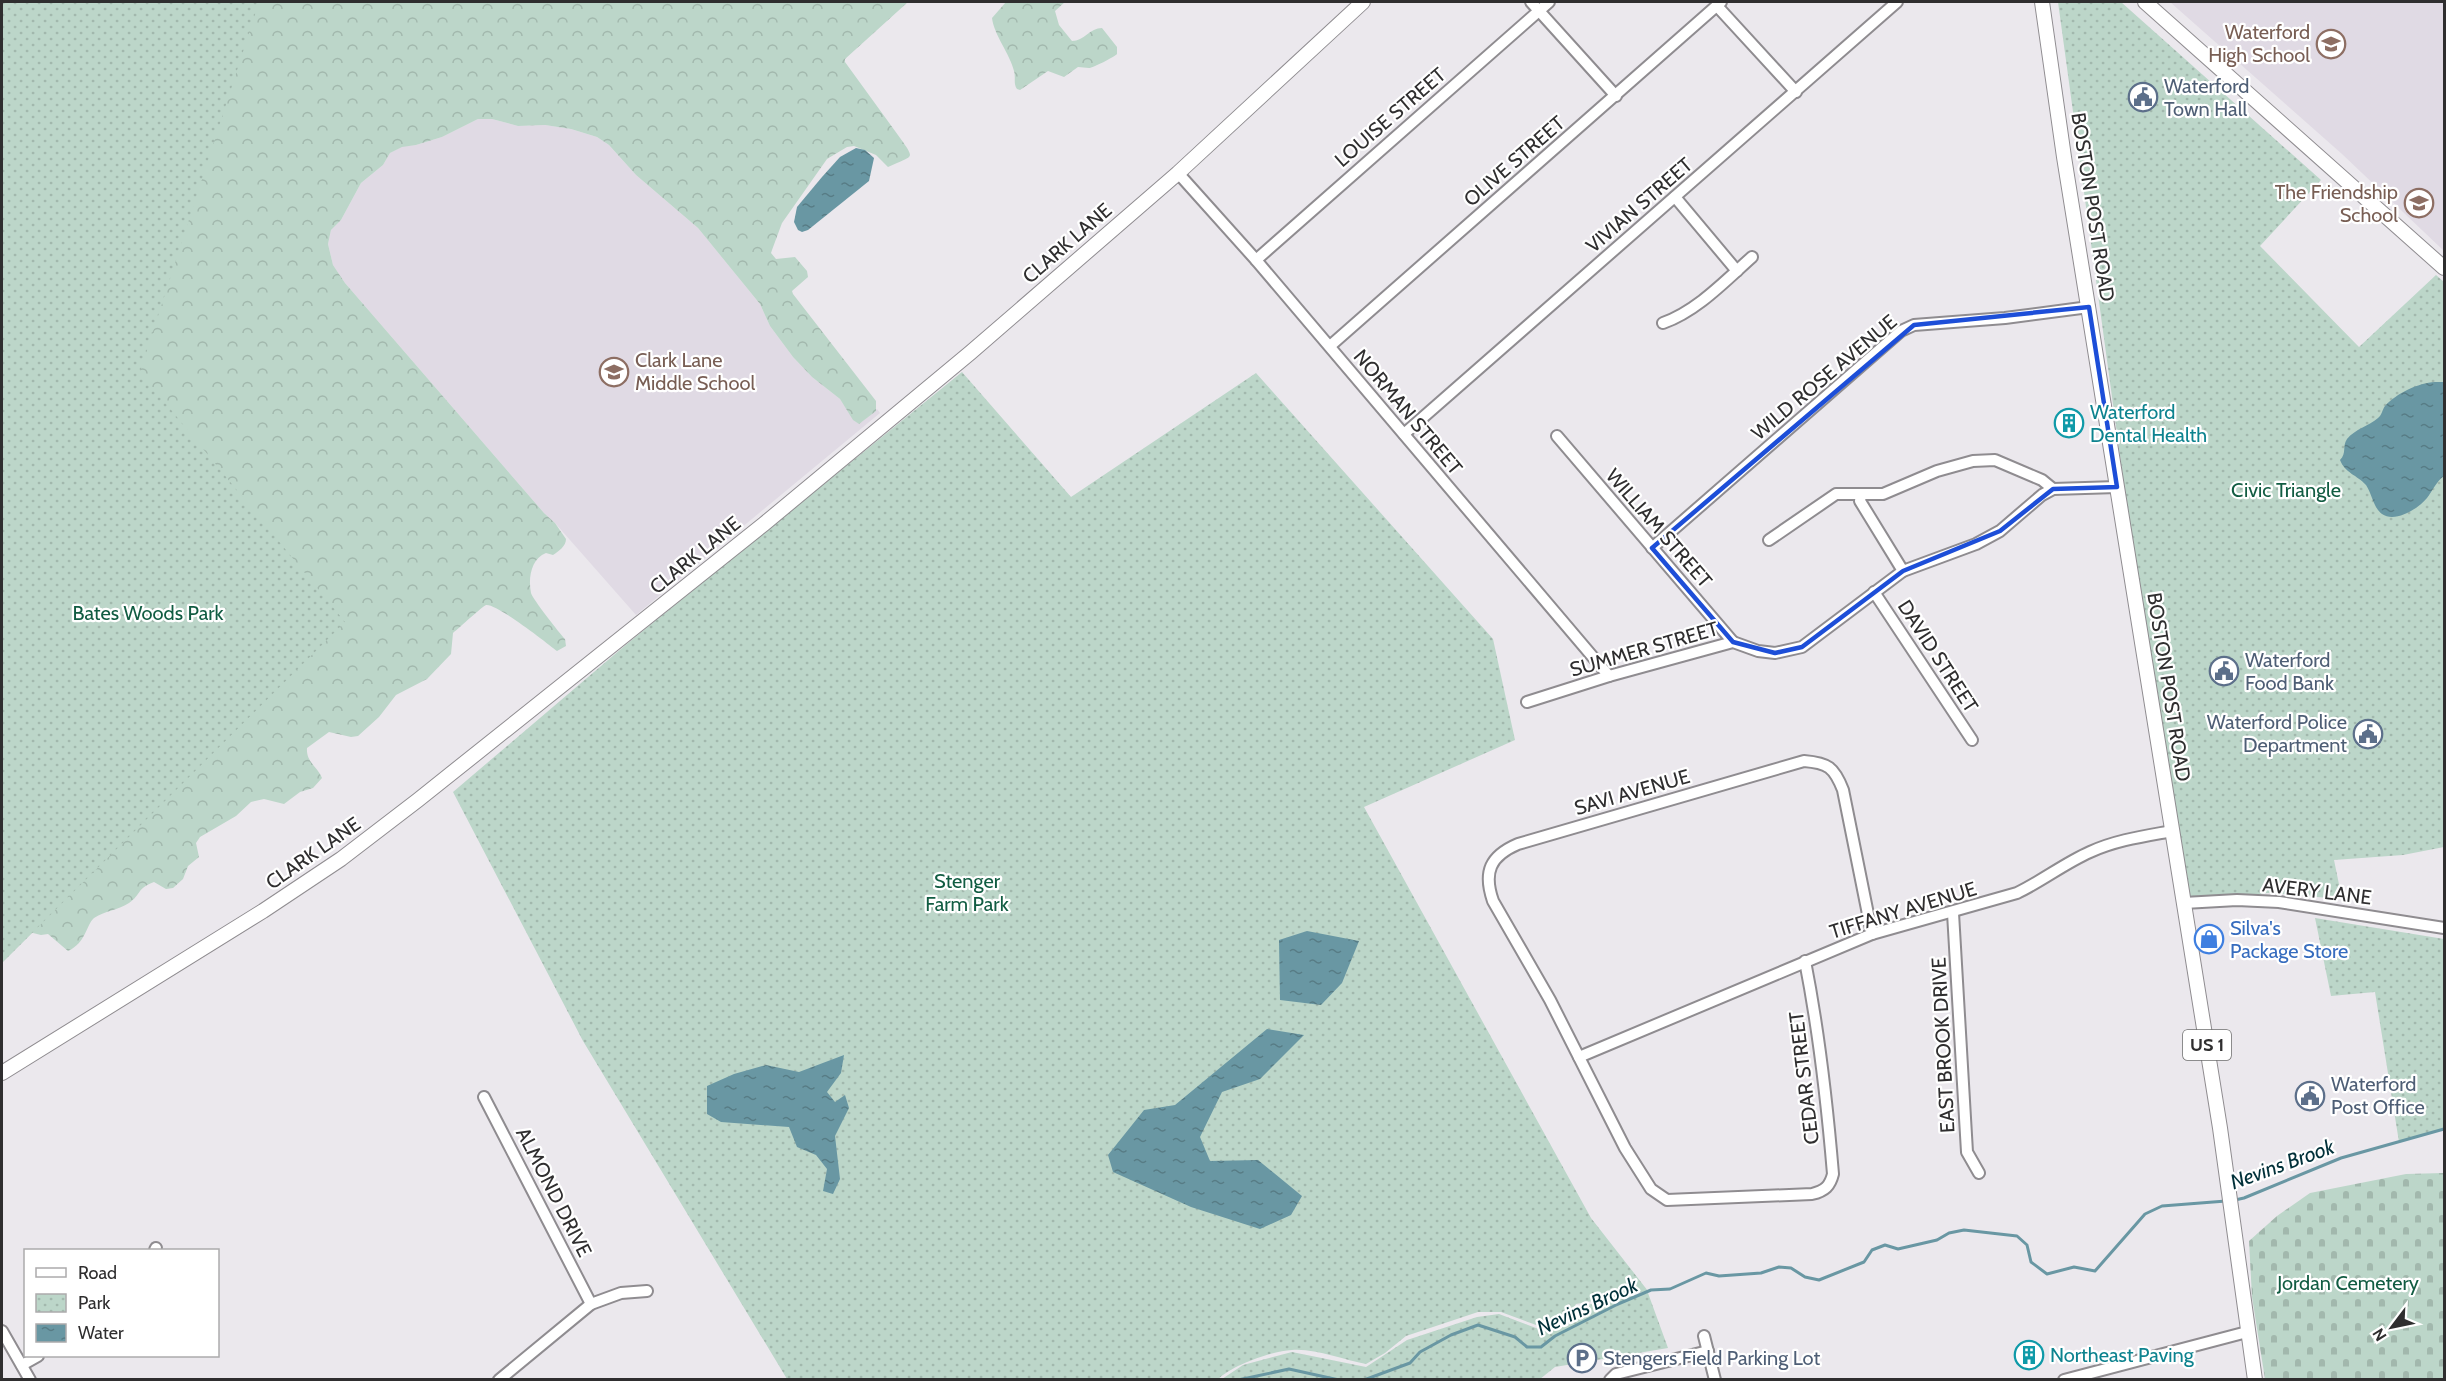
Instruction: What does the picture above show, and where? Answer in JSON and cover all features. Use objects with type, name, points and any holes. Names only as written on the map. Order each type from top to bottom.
[{"type":"main road","name":"CLARK LANE","points":[[2,1073],[341,860],[764,524],[979,346],[1178,173],[1363,2]]},
{"type":"main road","points":[[2145,2],[2445,267]]},
{"type":"main road","name":"BOSTON POST ROAD","points":[[2042,3],[2064,157],[2090,307],[2184,903],[2254,1380]]},
{"type":"street","name":"LOUISE STREET","points":[[1256,260],[1535,6],[1549,2]]},
{"type":"street","name":"VIVIAN STREET","points":[[1404,434],[1897,2]]},
{"type":"street","points":[[1719,4],[1796,92]]},
{"type":"street","name":"OLIVE STREET","points":[[1330,346],[1719,4]]},
{"type":"street","points":[[1535,6],[1616,96]]},
{"type":"street","name":"NORMAN STREET","points":[[1178,173],[1330,346],[1609,676]]},
{"type":"street","points":[[1675,197],[1737,271]]},
{"type":"street","points":[[1663,323],[1692,308],[1752,257]]},
{"type":"street","name":"WILD ROSE AVENUE","points":[[1652,548],[1901,331],[1914,325],[2005,318],[2090,307]]},
{"type":"street","name":"WILLIAM STREET","points":[[1557,436],[1733,642]]},
{"type":"street","points":[[1768,540],[1836,494],[1861,495],[1892,491],[1937,471],[1982,459],[1995,460],[2042,480],[2053,489],[2117,486]]},
{"type":"street","name":"SUMMER STREET","points":[[1527,702],[1609,676],[1733,642],[1758,651],[1775,653],[1802,647],[1903,571],[1976,544],[2000,531],[2042,495],[2053,489]]},
{"type":"street","points":[[1861,495],[1860,501],[1903,571]]},
{"type":"street","name":"DAVID STREET","points":[[1874,592],[1972,740]]},
{"type":"street","name":"SAVI AVENUE","points":[[1658,1196],[1644,1182],[1550,1000],[1493,901],[1488,887],[1490,867],[1497,857],[1508,849],[1804,761],[1818,762],[1830,766],[1843,790],[1872,934]]},
{"type":"street","name":"TIFFANY AVENUE","points":[[1579,1057],[1872,934],[1953,913],[2017,893],[2088,852],[2108,844],[2172,831]]},
{"type":"street","name":"AVERY LANE","points":[[2184,903],[2237,900],[2279,902],[2445,928]]},
{"type":"street","name":"EAST BROOK DRIVE","points":[[1953,913],[1967,1152],[1979,1173]]},
{"type":"street","name":"CEDAR STREET","points":[[1658,1196],[1667,1200],[1779,1196],[1812,1194],[1826,1189],[1833,1174],[1827,1104],[1819,1031],[1805,962]]},
{"type":"street","name":"ALMOND DRIVE","points":[[484,1097],[591,1304]]},
{"type":"street","points":[[499,1380],[591,1304],[621,1293],[647,1291]]},
{"type":"street","points":[[2,1331],[30,1380]]},
{"type":"street","points":[[2064,1380],[2247,1332]]},
{"type":"street","points":[[1704,1336],[1715,1380]]},
{"type":"street","points":[[1610,1380],[1616,1374],[1708,1351]]},
{"type":"street","points":[[22,1365],[36,1357]]},
{"type":"highlighted area","points":[[2089,307],[2117,487],[2053,489],[2000,531],[1903,571],[1802,647],[1775,653],[1733,642],[1652,548],[1914,325]]},
{"type":"shaded area","name":"Waterford High School","points":[[2170,2],[2444,2],[2444,251],[2342,154]]},
{"type":"shaded area","name":"Clark Lane Middle School","points":[[478,119],[492,119],[518,126],[545,125],[571,129],[597,137],[609,145],[636,175],[698,228],[760,304],[770,326],[793,357],[812,377],[840,399],[854,420],[859,424],[877,409],[880,413],[636,615],[544,513],[345,283],[333,265],[328,244],[331,230],[341,220],[361,183],[383,165],[390,153],[403,146],[416,145],[442,137]]},
{"type":"green space","name":"Bates Woods Park","points":[[2,2],[259,2],[140,372],[345,622],[2,963]]},
{"type":"green space","points":[[142,2],[908,2],[845,59],[845,62],[903,142],[910,156],[888,167],[876,155],[854,146],[847,147],[827,159],[782,223],[771,253],[776,259],[795,257],[807,271],[808,277],[792,291],[793,294],[876,401],[876,411],[859,424],[853,420],[840,399],[812,377],[793,357],[770,326],[760,304],[698,228],[636,175],[609,145],[597,137],[571,129],[545,125],[518,126],[492,119],[478,119],[442,137],[402,147],[390,153],[383,165],[361,183],[341,220],[331,230],[328,244],[333,265],[345,283],[555,523],[566,539],[563,546],[553,555],[546,553],[537,560],[530,581],[531,593],[565,639],[566,646],[557,651],[500,610],[486,605],[453,633],[451,654],[427,679],[396,695],[379,717],[358,736],[351,737],[329,732],[307,748],[310,760],[322,778],[313,788],[300,792],[284,804],[264,799],[251,802],[236,816],[200,837],[196,843],[199,857],[188,866],[183,879],[173,888],[166,889],[154,882],[148,885],[129,903],[94,918],[79,943],[68,951],[48,934],[29,932],[2,673]]},
{"type":"green space","points":[[1006,2],[1065,2],[1055,11],[1059,25],[1072,41],[1102,28],[1117,47],[1117,54],[1091,68],[1078,67],[1064,77],[1048,71],[1020,90],[1017,89],[1012,65],[992,18]]},
{"type":"green space","name":"Civic Triangle","points":[[2058,2],[2121,2],[2321,180],[2260,246],[2359,347],[2436,275],[2444,282],[2444,847],[2403,855],[2334,860],[2342,899],[2268,893],[2184,903]]},
{"type":"green space","name":"Stenger Farm Park","points":[[962,372],[1071,497],[1256,373],[1493,639],[1515,740],[1364,807],[1591,1218],[1648,1291],[1576,1304],[1564,1324],[1544,1328],[1501,1312],[1478,1312],[1406,1336],[1385,1353],[1366,1364],[1319,1352],[1292,1350],[1253,1360],[1218,1379],[787,1379],[583,1041],[453,792],[628,643]]},
{"type":"green space","points":[[2315,918],[2444,939],[2444,1128],[2399,1142],[2375,992],[2331,996]]},
{"type":"green space","name":"Jordan Cemetery","points":[[2444,1173],[2444,1379],[2265,1379],[2252,1297],[2249,1241],[2277,1216],[2310,1193],[2406,1174]]},
{"type":"green space","points":[[1648,1293],[1668,1348],[1555,1367],[1540,1379],[1222,1379],[1243,1365],[1292,1352],[1366,1367],[1407,1340],[1477,1317],[1499,1314],[1544,1331],[1568,1326],[1581,1306]]},
{"type":"water","points":[[856,148],[865,150],[874,158],[869,181],[808,230],[802,232],[798,230],[794,222],[797,207],[840,157]]},
{"type":"water","points":[[2444,382],[2444,476],[2418,506],[2400,516],[2387,516],[2377,508],[2366,485],[2342,464],[2340,460],[2347,439],[2378,418],[2385,406],[2395,397],[2415,387]]},
{"type":"water","points":[[1307,931],[1359,941],[1342,983],[1321,1005],[1280,1000],[1279,940]]},
{"type":"water","points":[[1267,1029],[1304,1035],[1260,1079],[1222,1092],[1200,1137],[1210,1161],[1258,1160],[1302,1196],[1291,1215],[1260,1229],[1191,1207],[1113,1172],[1108,1155],[1144,1110],[1175,1105]]},
{"type":"water","points":[[844,1055],[841,1073],[827,1092],[835,1102],[845,1095],[849,1108],[835,1136],[840,1179],[833,1194],[823,1191],[827,1169],[816,1155],[797,1147],[789,1127],[721,1122],[707,1114],[707,1086],[734,1074],[766,1065],[799,1072]]},
{"type":"waterway","name":"Nevins Brook","points":[[2235,1200],[2341,1158],[2444,1129]]},
{"type":"waterway","name":"Nevins Brook","points":[[1364,1380],[1410,1363],[1420,1352],[1451,1335],[1478,1325],[1515,1337],[1527,1347],[1541,1347],[1555,1336],[1618,1304],[1651,1290],[1670,1289],[1706,1273],[1719,1276],[1761,1273],[1779,1267],[1791,1268],[1805,1277],[1819,1280],[1864,1262],[1872,1250],[1885,1245],[1898,1249],[1937,1240],[1949,1233],[1964,1230],[2017,1236],[2027,1245],[2031,1262],[2047,1274],[2074,1267],[2095,1271],[2145,1214],[2162,1206],[2226,1201]]},
{"type":"waterway","name":"Nevins Brook","points":[[1238,1380],[1289,1369],[1339,1380]]},
{"type":"place","name":"Waterford High School","points":[[2331,44]]},
{"type":"place","name":"Waterford Town Hall","points":[[2143,97]]},
{"type":"place","name":"The Friendship School","points":[[2419,203]]},
{"type":"place","name":"Clark Lane Middle School","points":[[614,372]]},
{"type":"place","name":"Waterford Dental Health","points":[[2069,423]]},
{"type":"place","name":"Waterford Food Bank","points":[[2224,671]]},
{"type":"place","name":"Waterford Police Department","points":[[2368,734]]},
{"type":"place","name":"Silva's Package Store","points":[[2209,939]]},
{"type":"place","name":"Waterford Post Office","points":[[2310,1096]]},
{"type":"place","name":"Northeast Paving","points":[[2029,1355]]},
{"type":"place","name":"Stengers Field Parking Lot","points":[[1582,1358]]}]
